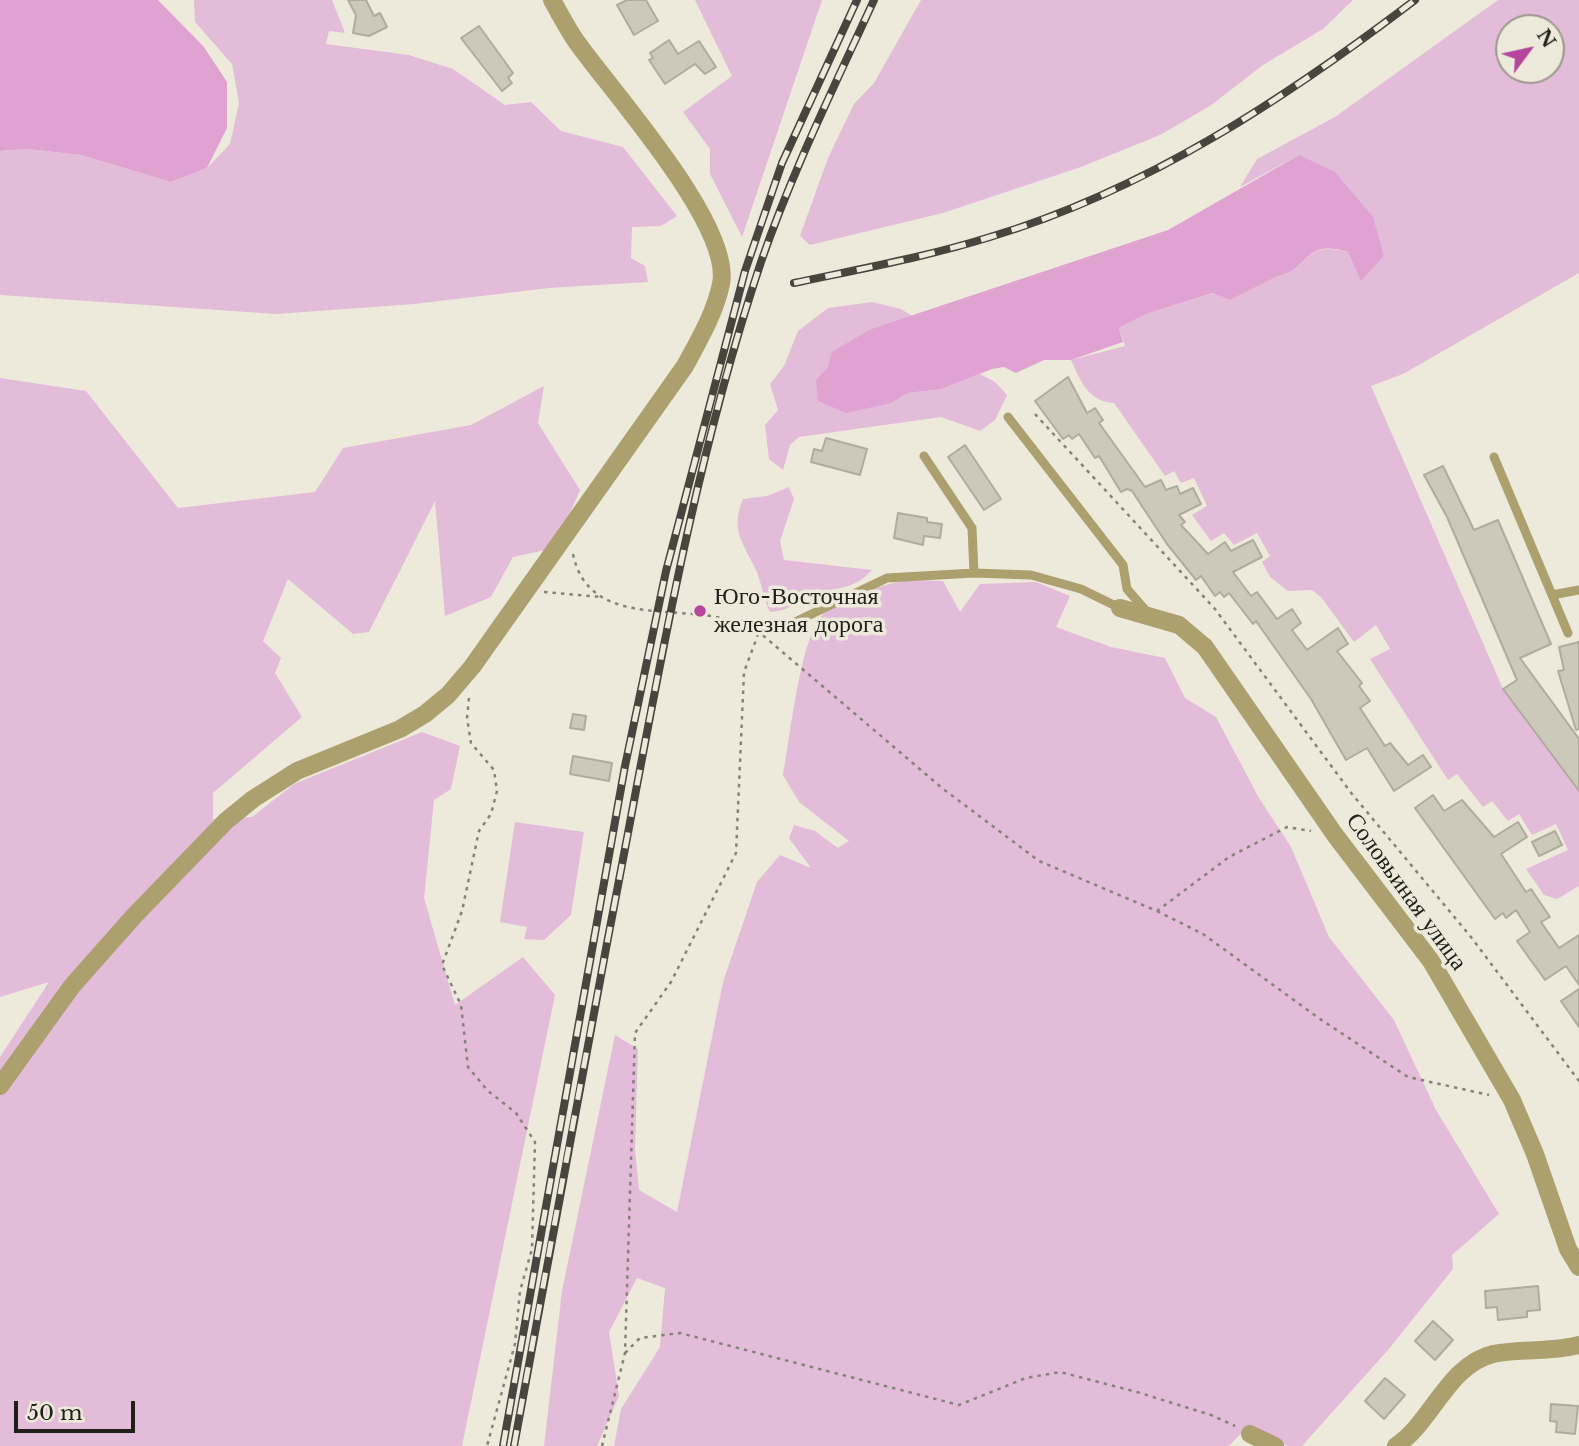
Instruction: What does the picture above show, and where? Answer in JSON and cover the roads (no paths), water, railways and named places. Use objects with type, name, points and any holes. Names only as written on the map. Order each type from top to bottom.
[{"type":"street","points":[[0,1086],[72,986],[134,916],[226,821],[253,799],[297,771],[416,719],[448,695],[472,667],[685,366],[708,323],[722,282],[713,236],[692,195],[575,40],[552,0]]},
{"type":"street","name":"Соловьиная улица","points":[[1120,608],[1179,625],[1205,647],[1335,835],[1431,961],[1512,1100],[1535,1154],[1568,1249],[1579,1267]]},
{"type":"street","points":[[1396,1446],[1470,1365],[1493,1354],[1558,1351],[1579,1345]]},
{"type":"street","points":[[1250,1434],[1275,1446]]},
{"type":"lane","points":[[1007,416],[1123,565],[1127,589],[1153,619]]},
{"type":"lane","points":[[924,456],[972,528],[974,573]]},
{"type":"lane","points":[[1494,457],[1568,633]]},
{"type":"lane","points":[[795,622],[887,578],[974,573],[1031,575],[1082,589],[1120,608]]},
{"type":"lane","points":[[1552,595],[1579,590]]},
{"type":"railway","points":[[503,1446],[625,766],[666,571],[745,271],[782,163],[857,0]]},
{"type":"railway","points":[[514,1446],[655,689],[701,473],[739,332],[773,228],[814,130],[874,0]]},
{"type":"railway","points":[[794,283],[966,244],[1048,217],[1105,194],[1213,138],[1265,106],[1415,0]]},
{"type":"place","name":"Юго-Восточная железная дорога","points":[[700,611]]}]
